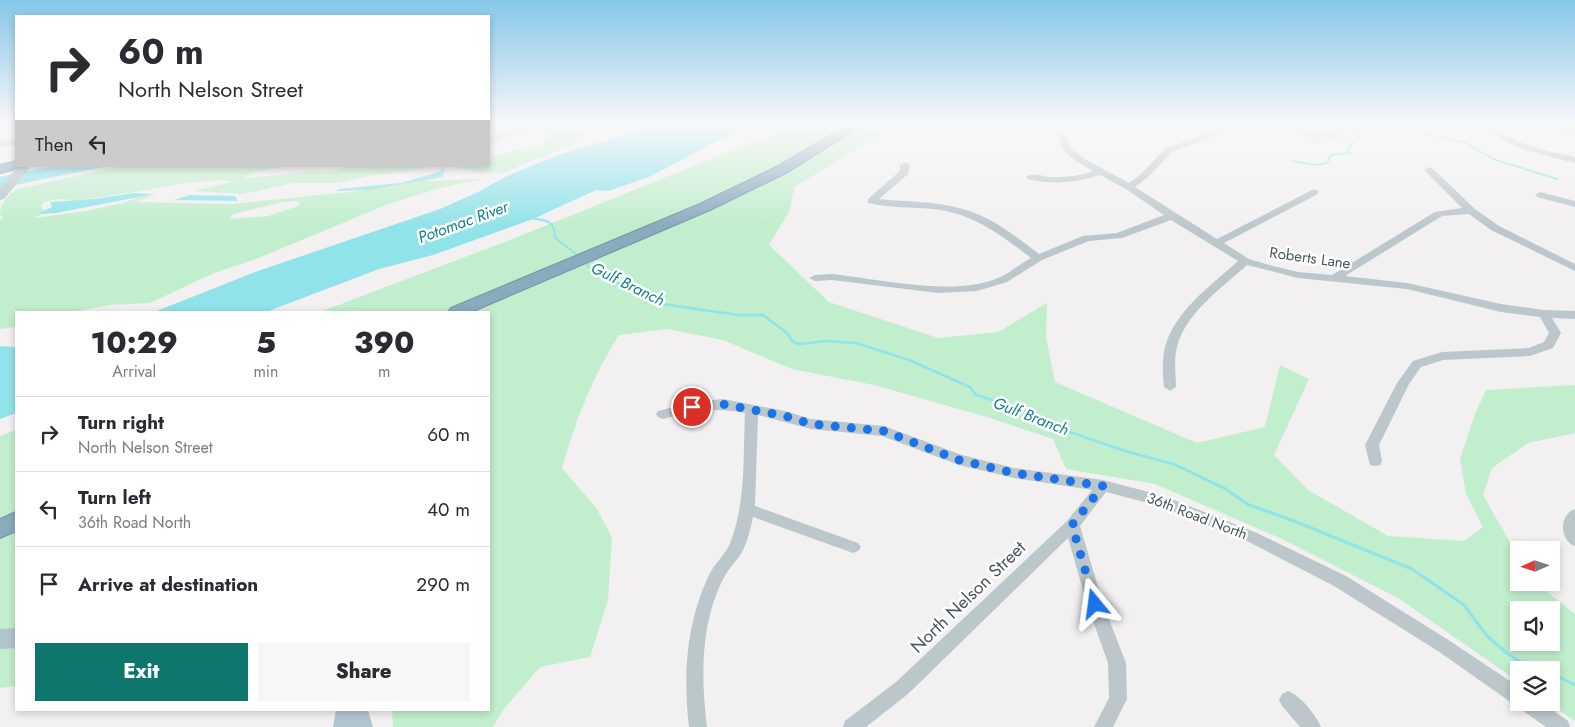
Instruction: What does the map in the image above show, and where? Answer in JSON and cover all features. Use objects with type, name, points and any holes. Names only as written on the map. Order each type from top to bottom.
[{"type":"highway","points":[[646,237],[799,159]]},
{"type":"highway","points":[[476,311],[518,291],[715,210],[809,159]]},
{"type":"highway","points":[[0,169],[21,167]]},
{"type":"highway","points":[[460,311],[518,291]]},
{"type":"highway","points":[[0,529],[15,521]]},
{"type":"highway","points":[[0,538],[15,530]]},
{"type":"main road","points":[[0,196],[21,167]]},
{"type":"main road","points":[[0,639],[15,638]]},
{"type":"main road","points":[[345,727],[348,711]]},
{"type":"main road","points":[[356,711],[361,727]]},
{"type":"street","name":"Roberts Lane","points":[[1080,159],[1129,187],[1245,262],[1298,275],[1407,286],[1501,308],[1544,314],[1575,315]]},
{"type":"street","points":[[1129,187],[1144,176],[1160,159]]},
{"type":"street","points":[[905,164],[905,172],[870,201],[943,208],[969,213],[1008,235],[1038,258]]},
{"type":"street","points":[[1429,170],[1471,210],[1495,228],[1575,268]]},
{"type":"street","points":[[1032,177],[1070,180],[1086,177],[1101,171]]},
{"type":"street","points":[[1215,244],[1315,192]]},
{"type":"street","points":[[1540,194],[1575,204]]},
{"type":"street","points":[[1335,278],[1438,214],[1471,210]]},
{"type":"street","points":[[815,278],[832,277],[954,290],[977,288],[1003,280],[1038,258],[1087,238],[1118,236],[1172,216]]},
{"type":"street","points":[[1170,387],[1169,363],[1172,342],[1184,319],[1245,262]]},
{"type":"street","points":[[1375,461],[1372,445],[1402,383],[1417,364],[1442,356],[1530,352],[1549,346],[1555,333],[1544,314]]},
{"type":"street","name":"36th Road North","points":[[663,414],[692,407],[722,404],[785,416],[811,424],[884,431],[959,460],[1014,473],[1103,486],[1159,500],[1243,534],[1340,581],[1444,646],[1510,692]]},
{"type":"street","points":[[698,727],[694,700],[694,656],[702,619],[717,575],[740,540],[747,509],[752,410]]},
{"type":"street","name":"North Nelson Street","points":[[852,727],[902,688],[1072,525],[1103,486]]},
{"type":"street","points":[[747,509],[853,547]]},
{"type":"street","points":[[1575,515],[1571,518],[1572,537],[1575,540]]},
{"type":"street","points":[[1072,525],[1095,604],[1117,663],[1118,699],[1103,727]]},
{"type":"street","points":[[1288,700],[1312,727]]},
{"type":"street","points":[[1538,711],[1561,727]]},
{"type":"green space","points":[[490,159],[537,159],[502,173],[474,172],[457,167],[490,167]]},
{"type":"green space","points":[[711,159],[841,159],[794,187],[790,210],[769,245],[829,302],[938,338],[998,332],[1047,303],[1046,337],[1055,382],[1197,443],[1265,427],[1280,365],[1309,379],[1274,455],[1308,490],[1388,536],[1464,541],[1483,527],[1466,494],[1460,459],[1475,414],[1486,390],[1575,385],[1575,433],[1528,443],[1492,468],[1483,495],[1510,542],[1510,591],[1546,591],[1559,601],[1510,601],[1510,651],[1560,651],[1560,602],[1575,614],[1575,721],[1560,711],[1560,661],[1510,661],[1510,676],[1398,598],[1282,539],[1155,484],[1066,469],[1053,439],[987,417],[874,385],[792,369],[723,340],[667,329],[619,335],[600,368],[586,399],[562,468],[597,509],[612,538],[608,600],[590,657],[540,667],[503,710],[493,727],[393,727],[392,711],[490,711],[490,311],[323,311],[515,238]]},
{"type":"green space","points":[[117,167],[281,167],[252,173],[244,177],[246,178],[315,171],[329,172],[346,167],[428,167],[406,172],[372,175],[338,183],[293,183],[242,194],[193,191],[232,182],[221,180],[184,183],[78,200],[56,199],[44,202],[41,206],[45,212],[34,218],[85,211],[123,203],[143,196],[156,195],[134,202],[233,204],[367,190],[420,181],[481,179],[436,189],[386,205],[256,259],[214,273],[150,303],[111,305],[77,311],[15,311],[15,327],[0,329],[0,220],[3,218],[0,215],[0,211],[5,200],[17,189]],"holes":[[[297,201],[300,203],[298,206],[268,216],[229,219],[233,214],[283,202]]]},
{"type":"green space","points":[[15,430],[15,686],[0,688],[0,436]]},
{"type":"water","name":"Potomac River","points":[[548,159],[683,159],[649,177],[608,191],[596,190],[533,219],[433,255],[379,269],[269,311],[157,311],[258,271],[440,209],[478,192],[505,177]]},
{"type":"water","points":[[50,167],[103,167],[0,188],[0,177]]},
{"type":"water","points":[[443,171],[443,177],[369,190],[336,191],[338,189],[400,183]]},
{"type":"water","points":[[134,193],[154,194],[56,213],[38,214],[52,207],[50,202],[93,199]]},
{"type":"water","points":[[190,195],[235,196],[238,201],[174,200]]},
{"type":"water","points":[[0,346],[15,347],[15,413],[0,419]]},
{"type":"waterway","points":[[1292,161],[1316,165],[1327,163],[1329,159]]},
{"type":"waterway","points":[[1493,159],[1557,179]]},
{"type":"waterway","points":[[442,167],[443,171]]},
{"type":"waterway","name":"Gulf Branch","points":[[530,218],[551,224],[555,232],[555,238],[580,257]]},
{"type":"waterway","name":"Gulf Branch","points":[[584,261],[591,269],[607,278]]},
{"type":"waterway","name":"Gulf Branch","points":[[604,277],[662,304],[738,315],[763,315],[787,333],[793,342],[800,344],[827,341],[856,343],[909,360],[970,387],[976,395],[1012,406],[1067,431],[1125,451],[1173,464],[1195,474]]},
{"type":"waterway","name":"Gulf Branch","points":[[1192,473],[1224,488],[1249,505],[1294,521],[1412,569],[1464,605],[1487,636],[1519,661]]},
{"type":"waterway","name":"Gulf Branch","points":[[1560,678],[1575,685]]},
{"type":"route","points":[[692,407],[722,404],[785,416],[811,424],[884,431],[959,460],[1014,473],[1103,486],[1072,525],[1095,604]]}]
